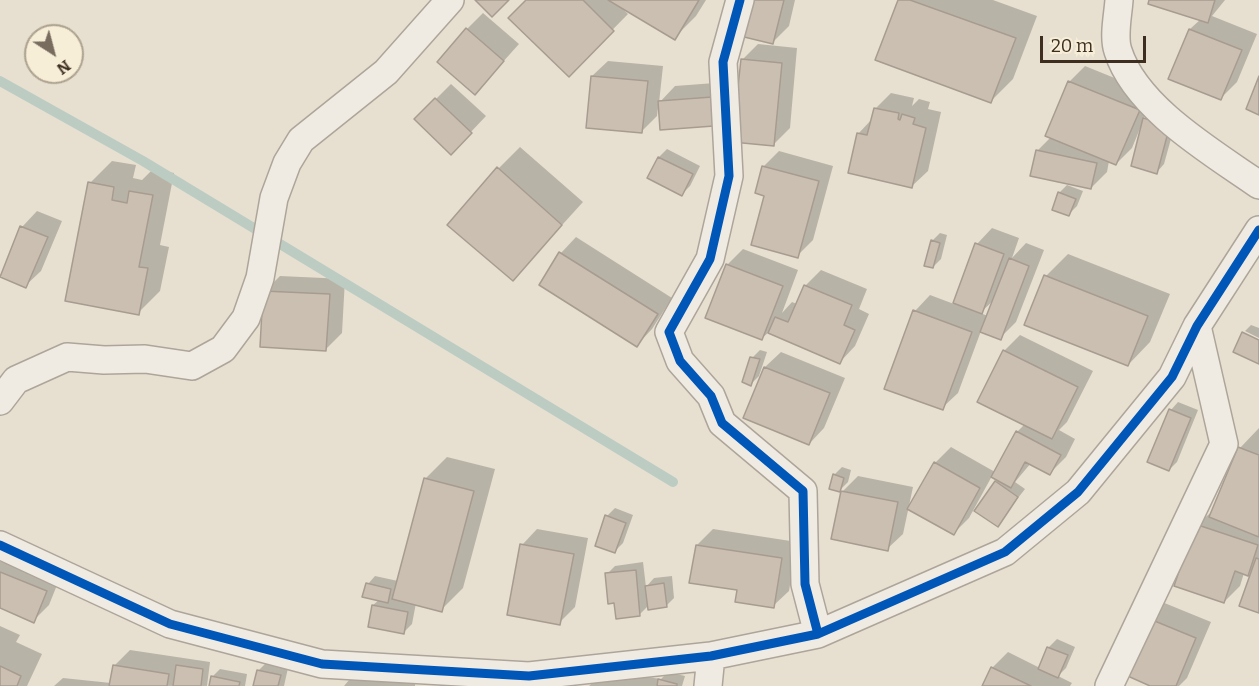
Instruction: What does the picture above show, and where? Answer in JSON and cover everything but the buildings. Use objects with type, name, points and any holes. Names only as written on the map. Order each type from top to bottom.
[{"type":"street","points":[[0,401],[16,380],[67,357],[104,360],[145,359],[192,366],[223,349],[246,318],[260,278],[274,198],[286,163],[302,140],[386,72],[450,0]]},
{"type":"street","points":[[740,0],[723,62],[729,176],[710,259],[669,332],[680,361],[711,396],[722,423],[804,491],[805,584],[818,634]]},
{"type":"street","points":[[1119,0],[1117,50],[1143,97],[1194,140],[1259,185]]},
{"type":"street","points":[[0,546],[170,624],[322,664],[529,676],[711,656],[818,634],[1005,552],[1078,492],[1172,377],[1197,326],[1259,230]]},
{"type":"street","points":[[1109,686],[1224,444],[1197,326]]},
{"type":"street","points":[[708,686],[711,656]]},
{"type":"waterway","points":[[0,81],[143,161],[673,482]]},
{"type":"cycle path","points":[[740,0],[723,62],[729,176],[710,259],[669,332],[680,361],[711,396],[722,423],[803,491],[805,584],[818,634]]},
{"type":"cycle path","points":[[0,545],[170,624],[322,664],[529,676],[711,656],[818,634],[1005,552],[1078,492],[1172,377],[1197,326],[1259,230]]}]
